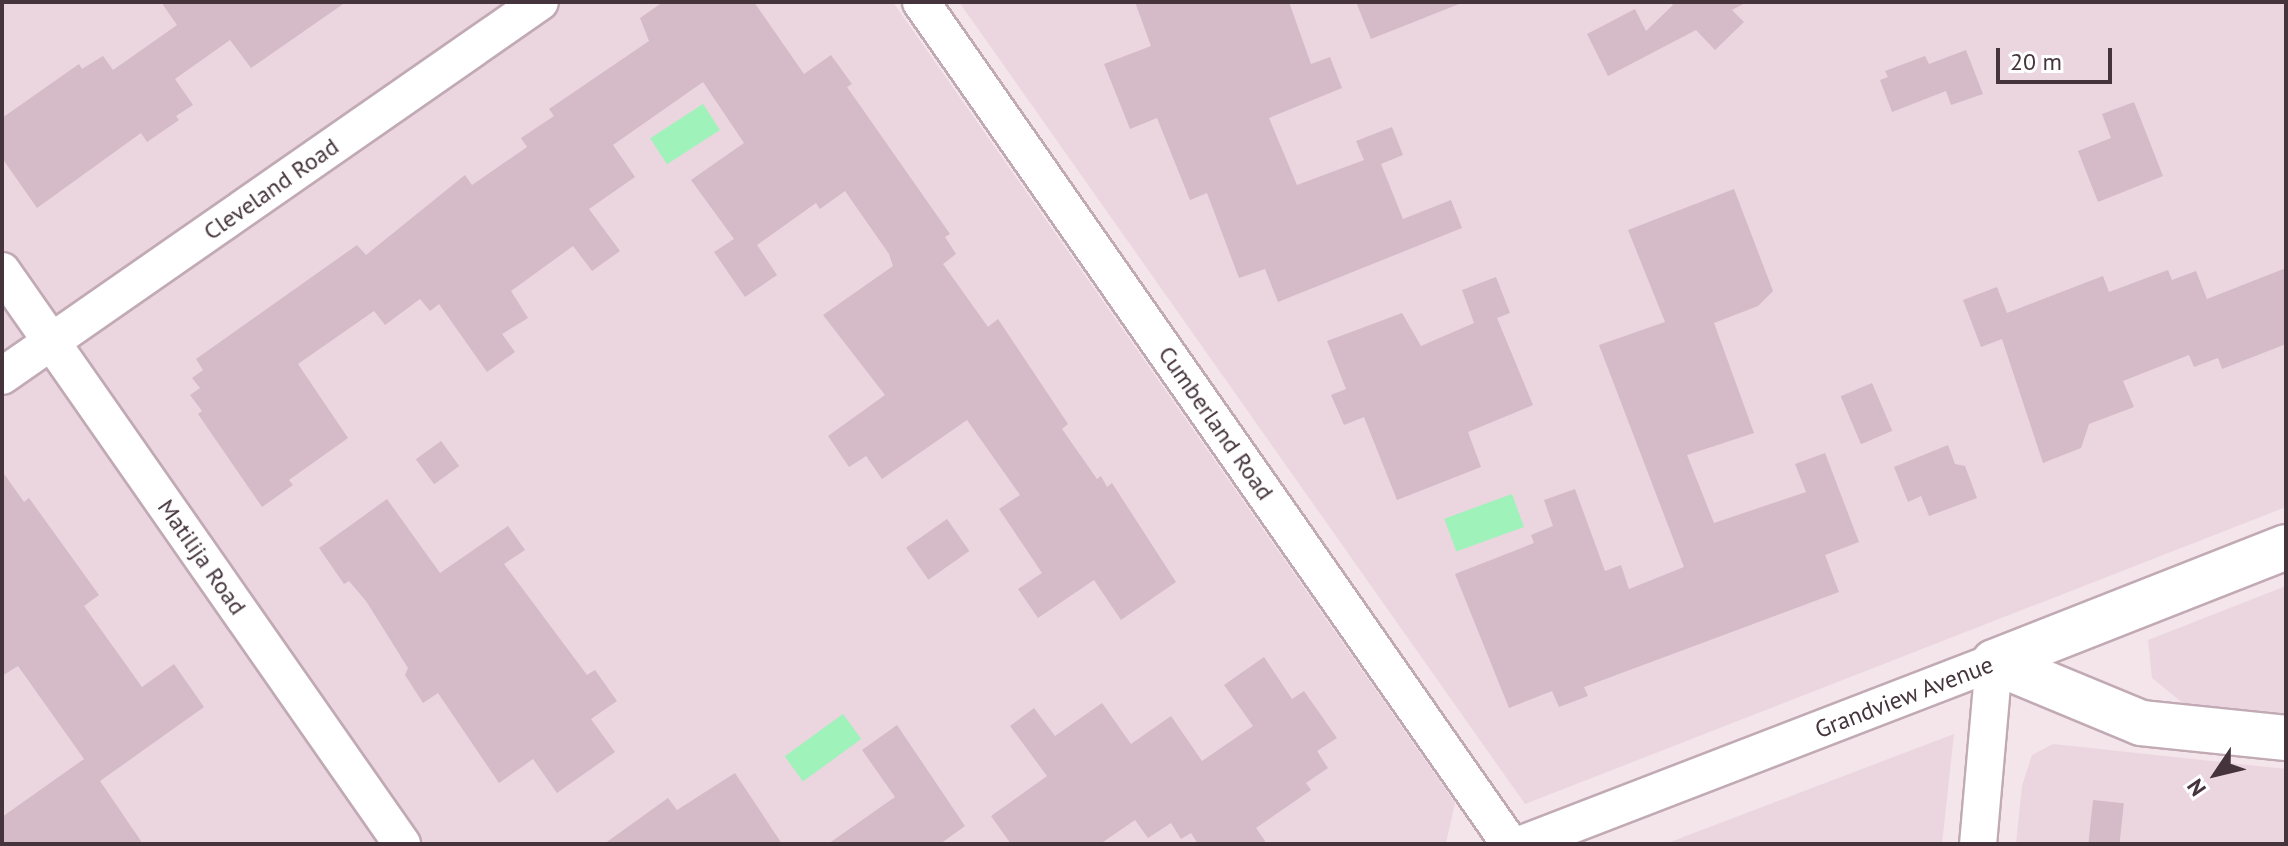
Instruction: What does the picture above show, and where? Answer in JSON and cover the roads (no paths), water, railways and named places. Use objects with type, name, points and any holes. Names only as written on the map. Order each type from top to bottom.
[{"type":"street","name":"Cleveland Road","points":[[2,376],[540,2]]},
{"type":"street","name":"Cumberland Road","points":[[921,2],[1510,844]]},
{"type":"street","name":"Matilija Road","points":[[2,271],[402,844]]},
{"type":"street","name":"Grandview Avenue","points":[[1522,844],[2286,547]]},
{"type":"street","points":[[1978,844],[1994,662],[2141,723],[2286,738]]}]
